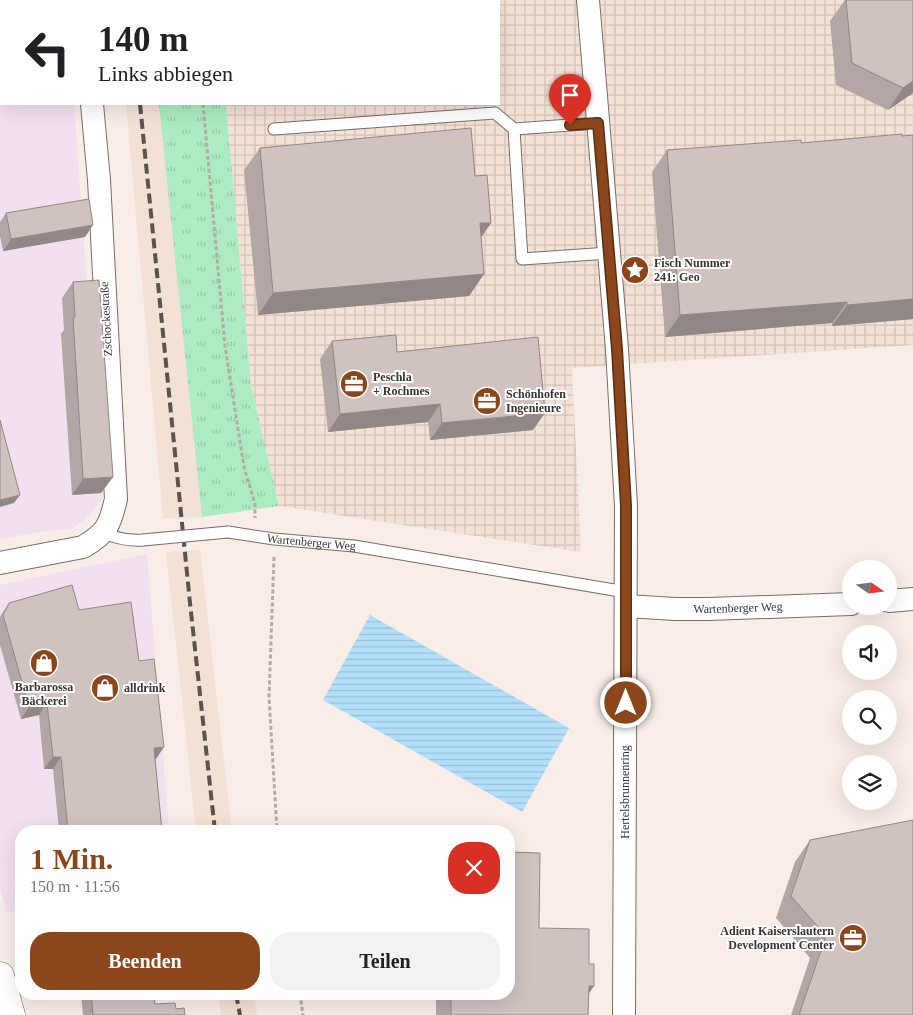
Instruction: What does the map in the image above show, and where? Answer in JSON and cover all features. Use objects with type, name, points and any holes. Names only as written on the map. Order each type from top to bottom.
[{"type":"main road","points":[[0,976],[11,1015]]},
{"type":"street","name":"Hertelsbrunnenring","points":[[588,0],[617,349],[626,506],[624,1015]]},
{"type":"street","name":"Zschockestraße","points":[[92,105],[99,180],[116,499],[111,519],[104,532]]},
{"type":"street","points":[[0,563],[83,547],[104,532]]},
{"type":"street","name":"Wartenberger Weg","points":[[626,599],[675,609],[842,604]]},
{"type":"street","points":[[898,601],[913,600]]},
{"type":"lane","points":[[274,130],[495,114],[514,129],[598,123]]},
{"type":"lane","points":[[514,129],[522,259],[609,253]]},
{"type":"lane","name":"Wartenberger Weg","points":[[104,532],[123,540],[143,540],[228,532],[274,539],[354,546],[626,599]]},
{"type":"path","points":[[203,105],[225,346],[244,468],[255,504],[256,536]]},
{"type":"path","points":[[274,539],[269,697],[277,825]]},
{"type":"path","points":[[301,1000],[303,1015]]},
{"type":"shaded area","points":[[500,0],[913,0],[913,345],[572,368],[581,552],[279,506],[251,385],[226,105],[500,105]]},
{"type":"shaded area","points":[[0,105],[74,105],[102,499],[85,519],[71,529],[45,531],[0,539]]},
{"type":"shaded area","points":[[126,105],[162,105],[202,517],[163,519]]},
{"type":"shaded area","points":[[200,550],[231,825],[195,825],[166,552]]},
{"type":"shaded area","points":[[147,554],[169,825],[15,825],[15,911],[7,913],[0,888],[0,585]]},
{"type":"shaded area","points":[[219,1000],[255,1000],[257,1015],[221,1015]]},
{"type":"green space","points":[[159,105],[226,105],[251,385],[279,506],[202,517]]},
{"type":"water","points":[[370,615],[569,728],[522,812],[323,700]]},
{"type":"building","points":[[846,0],[913,0],[913,81],[903,88],[852,63]]},
{"type":"building","points":[[471,128],[475,176],[487,175],[491,223],[480,223],[484,274],[273,293],[260,148]]},
{"type":"building","points":[[902,134],[902,136],[913,135],[913,299],[847,305],[847,302],[680,315],[667,150],[801,140],[801,143]]},
{"type":"building","points":[[89,199],[93,225],[11,239],[6,213]]},
{"type":"building","points":[[99,280],[113,477],[83,479],[73,318],[75,317],[73,282]]},
{"type":"building","points":[[396,335],[397,352],[538,337],[545,413],[442,423],[440,404],[340,414],[332,341]]},
{"type":"building","points":[[0,420],[20,495],[0,500]]},
{"type":"building","points":[[72,585],[79,610],[131,602],[139,661],[154,659],[164,747],[154,748],[161,825],[67,825],[61,757],[53,757],[47,703],[29,707],[3,615],[9,603]]},
{"type":"building","name":"Adient Kaiserslautern Development Center","points":[[913,820],[913,1015],[799,1015],[826,936],[791,896],[810,840]]},
{"type":"building","points":[[515,852],[540,853],[539,928],[589,929],[589,964],[594,964],[594,986],[589,986],[588,1015],[451,1015],[451,1000],[515,1000]]},
{"type":"building","points":[[92,1000],[155,1000],[155,1004],[175,1003],[176,1009],[184,1008],[185,1015],[93,1015]]},
{"type":"railway","points":[[140,105],[214,825]]},
{"type":"railway","points":[[237,1000],[240,1015]]},
{"type":"place","name":"Fisch Nummer 241: Geo","points":[[635,270]]},
{"type":"place","name":"Peschla + Rochmes","points":[[354,384]]},
{"type":"place","name":"Schönhofen Ingenieure","points":[[487,401]]},
{"type":"place","name":"Barbarossa Bäckerei","points":[[44,663]]},
{"type":"place","name":"alldrink","points":[[105,688]]},
{"type":"place","name":"Adient Kaiserslautern Development Center","points":[[853,938]]},
{"type":"route","points":[[570,125],[598,123],[617,349],[626,506],[626,703]]}]
